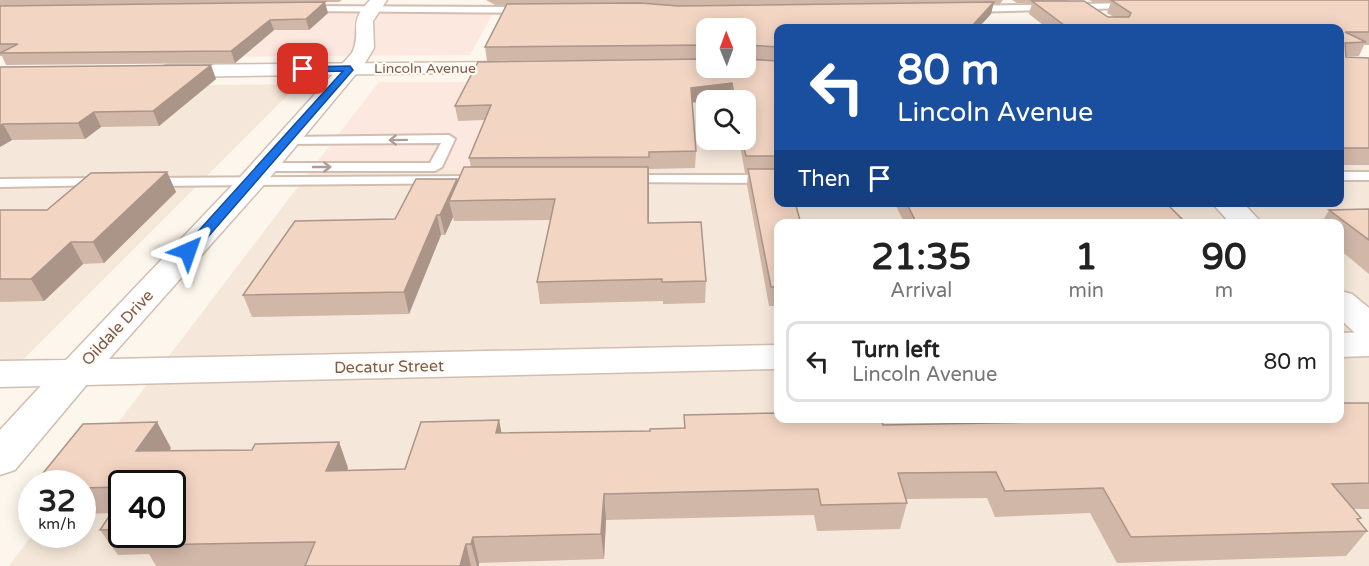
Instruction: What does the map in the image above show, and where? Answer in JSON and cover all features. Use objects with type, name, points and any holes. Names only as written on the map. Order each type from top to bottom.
[{"type":"street","name":"Oildale Drive","points":[[0,458],[258,174],[350,69],[364,51],[366,38],[362,25],[366,14],[376,4]]},
{"type":"street","points":[[1080,4],[1108,23]]},
{"type":"street","name":"Lincoln Avenue","points":[[152,71],[540,68]]},
{"type":"street","points":[[1231,207],[1244,219]]},
{"type":"street","points":[[1344,304],[1369,326]]},
{"type":"street","points":[[1344,345],[1369,344]]},
{"type":"street","name":"Decatur Street","points":[[0,374],[774,357]]},
{"type":"lane","points":[[291,8],[376,4],[403,11],[533,10]]},
{"type":"lane","points":[[954,9],[1080,4],[1144,6]]},
{"type":"lane","points":[[138,182],[258,174],[435,167],[449,139],[287,141]]},
{"type":"lane","points":[[258,174],[492,180]]},
{"type":"lane","points":[[1344,176],[1369,176]]},
{"type":"lane","points":[[611,179],[774,179]]},
{"type":"lane","points":[[0,183],[115,182]]},
{"type":"shaded area","points":[[265,10],[493,13],[470,55],[203,57]]},
{"type":"shaded area","points":[[1344,77],[1369,77],[1369,566],[9,566],[22,548],[96,548],[96,470],[82,470],[310,171],[509,82],[774,80],[774,207],[1344,207]]},
{"type":"shaded area","points":[[379,82],[509,82],[472,170],[310,171]]},
{"type":"shaded area","points":[[299,84],[0,383],[0,87]]},
{"type":"building","points":[[1111,0],[1369,0],[1369,32],[1345,32],[1366,42],[1345,43],[1346,57],[1369,58],[1369,148],[1344,148],[1344,24],[1063,24],[1032,1],[1084,1],[1108,17],[1129,17],[1131,13]]},
{"type":"building","points":[[325,2],[306,19],[270,20],[231,51],[0,53],[18,44],[0,44],[0,6]]},
{"type":"building","points":[[994,2],[974,24],[774,24],[774,47],[756,46],[756,18],[696,18],[696,45],[485,47],[507,4],[640,3],[678,6]]},
{"type":"building","points":[[696,59],[696,78],[756,78],[756,60],[774,61],[774,156],[746,156],[744,150],[756,150],[756,90],[733,90],[732,83],[691,88],[696,151],[649,152],[649,157],[469,158],[491,105],[455,106],[478,62]]},
{"type":"building","points":[[211,65],[153,111],[94,112],[78,123],[3,124],[0,126],[0,67]]},
{"type":"building","points":[[464,167],[648,167],[648,223],[701,222],[706,281],[662,282],[662,279],[537,282],[555,199],[449,201]]},
{"type":"building","points":[[748,169],[774,169],[774,207],[796,207],[800,219],[774,219],[774,287],[771,287]]},
{"type":"building","points":[[167,172],[93,242],[71,242],[31,279],[0,279],[0,210],[47,210],[91,173]]},
{"type":"building","points":[[416,179],[457,179],[440,215],[437,215],[404,292],[243,295],[295,221],[395,219]]},
{"type":"building","points":[[908,207],[1170,207],[1182,219],[914,219]]},
{"type":"building","points":[[1369,209],[1369,240],[1344,219],[1329,210]]},
{"type":"building","points":[[1344,403],[1369,403],[1369,483],[1332,484],[1361,518],[1357,519],[1367,531],[1131,537],[1103,488],[1005,491],[996,472],[898,473],[907,503],[821,505],[818,489],[604,494],[601,534],[473,537],[471,544],[466,544],[460,566],[305,566],[315,542],[186,544],[186,470],[108,470],[108,487],[96,488],[96,470],[46,470],[83,424],[157,422],[136,451],[252,450],[255,444],[339,442],[326,471],[405,469],[421,422],[499,420],[496,433],[650,431],[650,429],[685,428],[684,415],[774,413],[774,423],[882,423],[883,425],[1344,423]]},
{"type":"building","points":[[108,518],[108,530],[100,530]]},
{"type":"route","points":[[188,251],[350,69],[303,69]]}]
